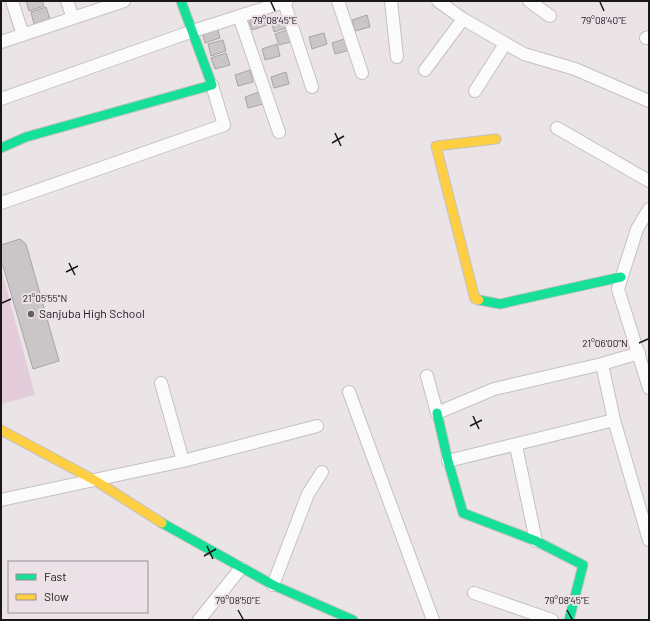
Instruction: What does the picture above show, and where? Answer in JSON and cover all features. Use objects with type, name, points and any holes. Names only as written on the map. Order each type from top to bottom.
[{"type":"street","points":[[12,1],[23,35]]},
{"type":"street","points":[[67,1],[73,18]]},
{"type":"street","points":[[1,42],[123,1]]},
{"type":"street","points":[[1,203],[224,126],[212,85],[181,1]]},
{"type":"street","points":[[338,1],[362,73]]},
{"type":"street","points":[[391,1],[397,57]]},
{"type":"street","points":[[438,1],[463,19],[524,54],[575,69],[649,101]]},
{"type":"street","points":[[529,1],[550,16]]},
{"type":"street","points":[[1,99],[193,31],[286,2],[312,87]]},
{"type":"street","points":[[239,16],[279,132]]},
{"type":"street","points":[[425,70],[463,19]]},
{"type":"street","points":[[475,91],[505,44]]},
{"type":"street","points":[[1,148],[26,137],[212,85]]},
{"type":"street","points":[[557,128],[649,181]]},
{"type":"street","points":[[496,139],[436,146],[475,299],[500,304],[621,277]]},
{"type":"street","points":[[649,209],[637,229],[618,289],[649,388]]},
{"type":"street","points":[[437,413],[494,388],[602,364],[639,354]]},
{"type":"street","points":[[602,364],[614,420],[649,540]]},
{"type":"street","points":[[427,376],[448,461],[463,513],[536,541],[583,565],[569,620]]},
{"type":"street","points":[[161,383],[183,461]]},
{"type":"street","points":[[349,392],[433,620]]},
{"type":"street","points":[[448,461],[516,446],[614,420]]},
{"type":"street","points":[[1,500],[96,481],[183,461],[317,426]]},
{"type":"street","points":[[1,430],[96,481],[168,527],[241,568],[273,585],[353,620]]},
{"type":"street","points":[[516,446],[536,541]]},
{"type":"street","points":[[273,585],[308,494],[322,472]]},
{"type":"street","points":[[199,620],[241,568]]},
{"type":"street","points":[[474,593],[552,620]]},
{"type":"shaded area","points":[[1,268],[35,395],[1,404]]},
{"type":"building","points":[[26,1],[42,1],[44,6],[29,11]]},
{"type":"building","points":[[46,7],[50,19],[34,24],[31,12]]},
{"type":"building","points":[[263,14],[267,25],[252,30],[248,18]]},
{"type":"building","points":[[367,15],[370,27],[355,31],[352,20]]},
{"type":"building","points":[[286,16],[289,27],[274,32],[271,20]]},
{"type":"building","points":[[217,27],[220,38],[205,43],[202,31]]},
{"type":"building","points":[[290,29],[294,41],[279,45],[275,34]]},
{"type":"building","points":[[324,33],[327,44],[312,49],[309,37]]},
{"type":"building","points":[[347,38],[350,50],[335,54],[332,43]]},
{"type":"building","points":[[223,40],[226,51],[211,56],[208,44]]},
{"type":"building","points":[[277,44],[280,56],[265,60],[262,49]]},
{"type":"building","points":[[226,53],[230,65],[215,69],[211,58]]},
{"type":"building","points":[[250,70],[253,82],[238,86],[235,75]]},
{"type":"building","points":[[286,72],[289,84],[274,88],[271,77]]},
{"type":"building","points":[[259,92],[263,104],[248,108],[245,97]]},
{"type":"building","name":"Sanjuba High School","points":[[20,239],[26,244],[59,361],[33,369],[3,266],[1,266],[1,245]]},
{"type":"traffic: fast","points":[[1,148],[26,137],[212,85],[181,1]]},
{"type":"traffic: fast","points":[[479,300],[500,304],[621,277]]},
{"type":"traffic: fast","points":[[437,413],[448,461],[463,513],[536,541],[583,565],[569,620]]},
{"type":"traffic: fast","points":[[162,523],[273,585],[353,620]]},
{"type":"traffic: slow","points":[[479,300],[475,299],[436,146],[496,139]]},
{"type":"traffic: slow","points":[[1,430],[96,481],[162,523]]},
{"type":"place","name":"Sanjuba High School","points":[[31,314]]}]
